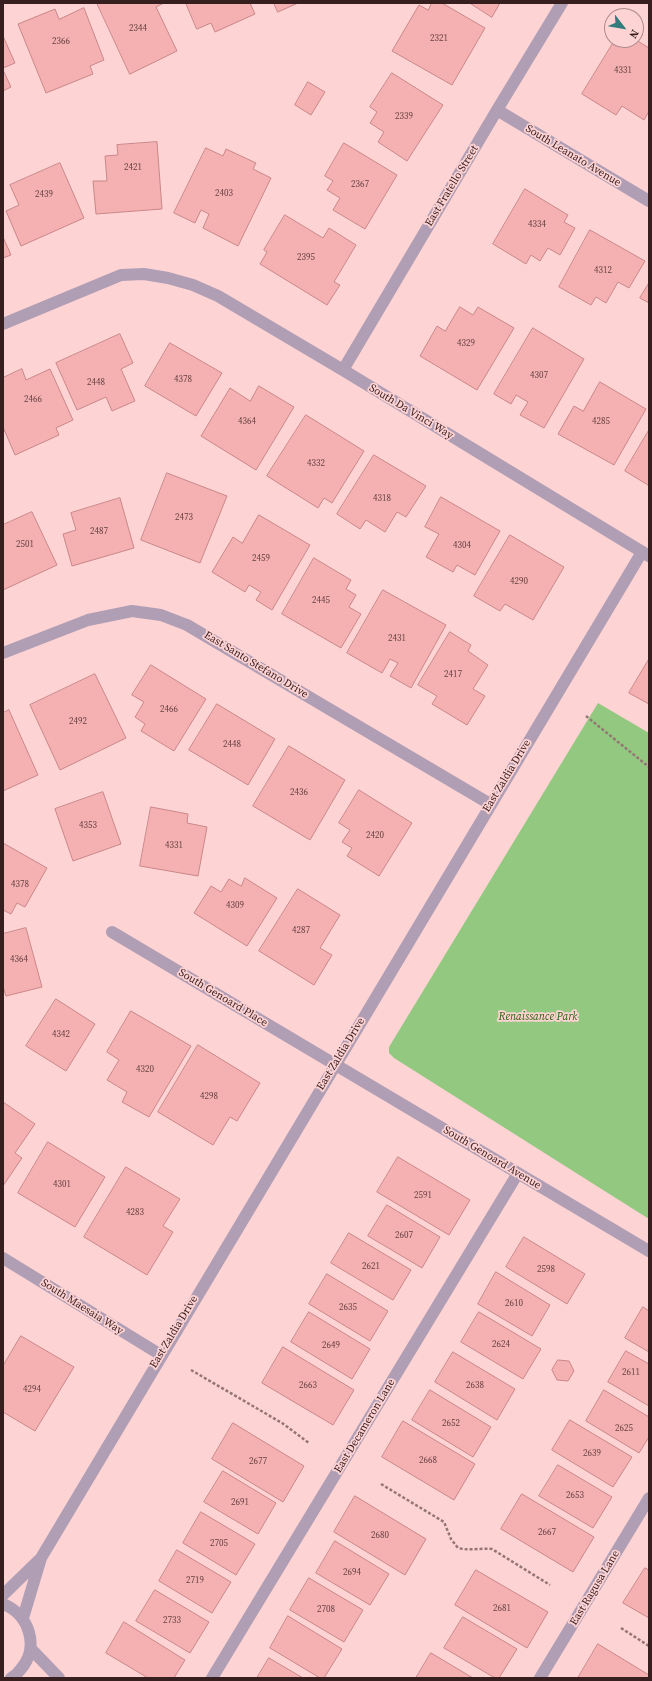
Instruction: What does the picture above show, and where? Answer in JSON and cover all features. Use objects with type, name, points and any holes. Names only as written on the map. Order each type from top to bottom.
[{"type":"street","name":"East Fratello Street","points":[[343,370],[562,3]]},
{"type":"street","name":"South Leanato Avenue","points":[[497,110],[649,201]]},
{"type":"street","name":"South Da Vinci Way","points":[[3,324],[121,276],[144,274],[168,278],[193,285],[218,296],[343,370],[646,554]]},
{"type":"street","name":"East Zaldia Drive","points":[[23,1618],[41,1558],[160,1355],[490,804],[646,554]]},
{"type":"street","name":"East Santo Stefano Drive","points":[[3,653],[88,620],[132,611],[162,615],[187,625],[490,804]]},
{"type":"street","name":"South Genoard Place","points":[[112,932],[334,1064]]},
{"type":"street","name":"South Genoard Avenue","points":[[334,1064],[649,1251]]},
{"type":"street","name":"East Decameron Lane","points":[[212,1678],[518,1173]]},
{"type":"street","name":"South Maesaia Way","points":[[3,1258],[160,1355]]},
{"type":"street","name":"East Ragusa Lane","points":[[540,1678],[649,1498]]},
{"type":"street","name":"East Zaldia Drive","points":[[3,1595],[41,1558]]},
{"type":"street","points":[[3,1604],[11,1607],[23,1618],[30,1633],[30,1649],[25,1664],[15,1678]]},
{"type":"street","points":[[30,1649],[59,1678]]},
{"type":"path","points":[[586,716],[649,767]]},
{"type":"path","points":[[191,1370],[282,1423],[310,1442]]},
{"type":"path","points":[[381,1484],[444,1522],[451,1539],[458,1548],[467,1550],[483,1548],[492,1549],[550,1584]]},
{"type":"path","points":[[621,1628],[649,1646]]},
{"type":"green space","name":"Renaissance Park","points":[[598,703],[649,733],[649,1219],[394,1058],[389,1053],[389,1047]]},
{"type":"building","points":[[97,3],[164,3],[156,7],[177,51],[130,74]]},
{"type":"building","points":[[186,3],[250,3],[255,14],[215,32],[211,23],[197,29]]},
{"type":"building","points":[[274,3],[298,3],[278,12]]},
{"type":"building","points":[[432,3],[442,3],[485,28],[452,85],[392,51],[419,5],[428,10]]},
{"type":"building","points":[[470,3],[500,3],[492,17]]},
{"type":"building","points":[[84,8],[104,60],[90,66],[93,74],[46,93],[18,24],[55,9],[59,19]]},
{"type":"building","points":[[3,36],[15,63],[3,68]]},
{"type":"building","points":[[644,45],[649,48],[649,111],[644,120],[622,106],[616,115],[582,94],[610,48],[644,48]]},
{"type":"building","points":[[3,70],[11,87],[3,91]]},
{"type":"building","points":[[392,73],[443,105],[407,161],[378,142],[384,132],[370,123],[377,112],[370,107]]},
{"type":"building","points":[[308,82],[325,92],[311,115],[295,105]]},
{"type":"building","points":[[157,142],[162,209],[96,214],[93,181],[107,181],[105,156],[118,155],[117,145]]},
{"type":"building","points":[[344,143],[397,175],[365,229],[333,210],[340,198],[327,190],[333,181],[325,176]]},
{"type":"building","points":[[206,148],[223,156],[226,149],[256,163],[253,169],[271,178],[238,246],[203,228],[209,214],[201,210],[195,223],[174,213]]},
{"type":"building","points":[[60,163],[84,218],[21,246],[6,211],[19,205],[10,185]]},
{"type":"building","points":[[525,189],[568,215],[564,222],[575,228],[560,255],[548,248],[540,261],[531,255],[526,264],[493,244]]},
{"type":"building","points":[[285,215],[323,238],[329,228],[356,245],[334,282],[340,285],[327,305],[260,264],[267,252],[264,250]]},
{"type":"building","points":[[590,230],[645,261],[629,288],[618,282],[606,303],[596,297],[591,305],[559,287]]},
{"type":"building","points":[[3,237],[11,255],[3,258]]},
{"type":"building","points":[[649,283],[649,303],[640,298]]},
{"type":"building","points":[[460,307],[473,315],[478,307],[514,328],[477,390],[420,356],[437,326],[445,331]]},
{"type":"building","points":[[533,328],[584,359],[544,428],[520,415],[528,402],[516,395],[511,404],[494,394]]},
{"type":"building","points":[[120,334],[133,363],[121,369],[135,401],[112,411],[106,397],[77,410],[56,363]]},
{"type":"building","points":[[170,343],[222,373],[196,416],[145,386]]},
{"type":"building","points":[[22,369],[26,380],[50,369],[73,420],[56,428],[59,435],[15,455],[3,427],[3,378]]},
{"type":"building","points":[[600,382],[646,409],[614,465],[558,434],[574,406],[583,411]]},
{"type":"building","points":[[259,386],[294,407],[256,470],[201,436],[230,388],[250,401]]},
{"type":"building","points":[[306,415],[364,451],[332,503],[324,498],[318,508],[267,476]]},
{"type":"building","points":[[649,430],[649,484],[648,485],[625,471]]},
{"type":"building","points":[[374,455],[426,486],[406,517],[397,512],[385,532],[366,520],[360,529],[337,514]]},
{"type":"building","points":[[167,473],[227,496],[200,563],[141,540]]},
{"type":"building","points":[[441,497],[500,531],[475,575],[457,565],[453,572],[426,557],[439,534],[425,527]]},
{"type":"building","points":[[120,498],[134,548],[72,566],[63,534],[76,530],[71,513]]},
{"type":"building","points":[[32,512],[57,565],[3,590],[3,525]]},
{"type":"building","points":[[259,515],[310,545],[272,610],[256,600],[261,592],[249,585],[245,592],[212,572],[233,537],[242,543]]},
{"type":"building","points":[[510,535],[564,567],[533,620],[505,604],[500,611],[474,596]]},
{"type":"building","points":[[314,558],[351,580],[346,589],[356,595],[349,607],[361,614],[341,648],[282,614]]},
{"type":"building","points":[[383,590],[446,625],[411,688],[390,676],[398,663],[390,659],[382,673],[347,653]]},
{"type":"building","points":[[450,632],[471,645],[468,651],[488,665],[473,689],[485,696],[467,725],[432,704],[437,696],[418,685]]},
{"type":"building","points":[[649,659],[649,704],[629,693]]},
{"type":"building","points":[[151,665],[206,699],[174,751],[141,731],[145,724],[135,717],[144,702],[132,695]]},
{"type":"building","points":[[95,674],[126,738],[60,770],[30,705]]},
{"type":"building","points":[[217,704],[275,739],[248,785],[189,750]]},
{"type":"building","points":[[9,710],[38,775],[3,791],[3,713]]},
{"type":"building","points":[[289,746],[345,780],[310,840],[253,806]]},
{"type":"building","points":[[359,790],[412,823],[379,876],[347,856],[352,848],[342,842],[350,830],[339,823]]},
{"type":"building","points":[[103,792],[121,844],[73,861],[55,809]]},
{"type":"building","points":[[151,807],[188,814],[187,823],[207,827],[198,876],[140,866]]},
{"type":"building","points":[[3,843],[47,868],[25,907],[17,903],[11,914],[3,910]]},
{"type":"building","points":[[245,878],[277,898],[247,946],[194,913],[211,886],[221,892],[229,879],[241,886]]},
{"type":"building","points":[[298,889],[340,915],[320,948],[332,955],[314,985],[259,951]]},
{"type":"building","points":[[26,928],[42,987],[6,996],[3,987],[3,934]]},
{"type":"building","points":[[56,999],[95,1024],[66,1071],[26,1046]]},
{"type":"building","points":[[131,1011],[191,1046],[149,1117],[122,1102],[127,1092],[107,1080],[119,1060],[107,1052]]},
{"type":"building","points":[[198,1045],[260,1083],[237,1121],[230,1117],[213,1145],[158,1112]]},
{"type":"building","points":[[3,1102],[35,1124],[15,1153],[22,1158],[3,1186]]},
{"type":"building","points":[[48,1142],[105,1177],[75,1227],[18,1193]]},
{"type":"building","points":[[398,1157],[470,1200],[449,1235],[377,1192]]},
{"type":"building","points":[[126,1167],[180,1199],[163,1226],[173,1232],[147,1275],[84,1237]]},
{"type":"building","points":[[387,1205],[440,1237],[422,1268],[368,1236]]},
{"type":"building","points":[[349,1233],[411,1270],[393,1300],[331,1263]]},
{"type":"building","points":[[524,1237],[585,1274],[567,1304],[506,1267]]},
{"type":"building","points":[[496,1272],[550,1305],[532,1336],[478,1304]]},
{"type":"building","points":[[327,1274],[388,1311],[370,1341],[309,1304]]},
{"type":"building","points":[[643,1307],[649,1311],[649,1352],[625,1338]]},
{"type":"building","points":[[309,1312],[370,1349],[352,1379],[291,1342]]},
{"type":"building","points":[[479,1312],[541,1349],[523,1379],[461,1342]]},
{"type":"building","points":[[21,1336],[74,1367],[35,1431],[3,1412],[3,1366]]},
{"type":"building","points":[[283,1347],[354,1390],[333,1425],[262,1383]]},
{"type":"building","points":[[626,1351],[649,1364],[649,1406],[608,1382]]},
{"type":"building","points":[[453,1352],[515,1389],[497,1420],[435,1382]]},
{"type":"building","points":[[558,1360],[569,1361],[574,1371],[568,1381],[557,1380],[552,1370]]},
{"type":"building","points":[[430,1390],[491,1427],[473,1457],[412,1420]]},
{"type":"building","points":[[604,1390],[649,1417],[649,1437],[639,1453],[586,1421]]},
{"type":"building","points":[[570,1420],[632,1457],[613,1487],[552,1450]]},
{"type":"building","points":[[403,1421],[475,1464],[454,1500],[382,1457]]},
{"type":"building","points":[[233,1423],[304,1466],[283,1502],[212,1459]]},
{"type":"building","points":[[558,1465],[612,1497],[593,1528],[539,1496]]},
{"type":"building","points":[[223,1471],[276,1503],[258,1534],[204,1502]]},
{"type":"building","points":[[522,1494],[594,1537],[573,1572],[501,1529]]},
{"type":"building","points":[[355,1496],[426,1539],[405,1575],[334,1532]]},
{"type":"building","points":[[201,1512],[255,1544],[236,1575],[183,1543]]},
{"type":"building","points":[[335,1541],[389,1574],[370,1605],[316,1573]]},
{"type":"building","points":[[177,1550],[231,1582],[212,1613],[159,1581]]},
{"type":"building","points":[[645,1568],[649,1570],[649,1618],[623,1603]]},
{"type":"building","points":[[476,1570],[548,1612],[527,1648],[455,1605]]},
{"type":"building","points":[[309,1578],[363,1610],[344,1642],[290,1610]]},
{"type":"building","points":[[155,1590],[209,1622],[190,1653],[136,1621]]},
{"type":"building","points":[[288,1616],[342,1649],[324,1678],[320,1678],[270,1648]]},
{"type":"building","points":[[463,1617],[517,1649],[499,1678],[495,1678],[444,1648]]},
{"type":"building","points":[[124,1622],[185,1660],[174,1678],[148,1678],[106,1653]]},
{"type":"building","points":[[598,1644],[649,1675],[649,1678],[578,1678]]},
{"type":"building","points":[[431,1653],[473,1678],[416,1678]]},
{"type":"building","points":[[269,1658],[303,1678],[257,1678]]}]
